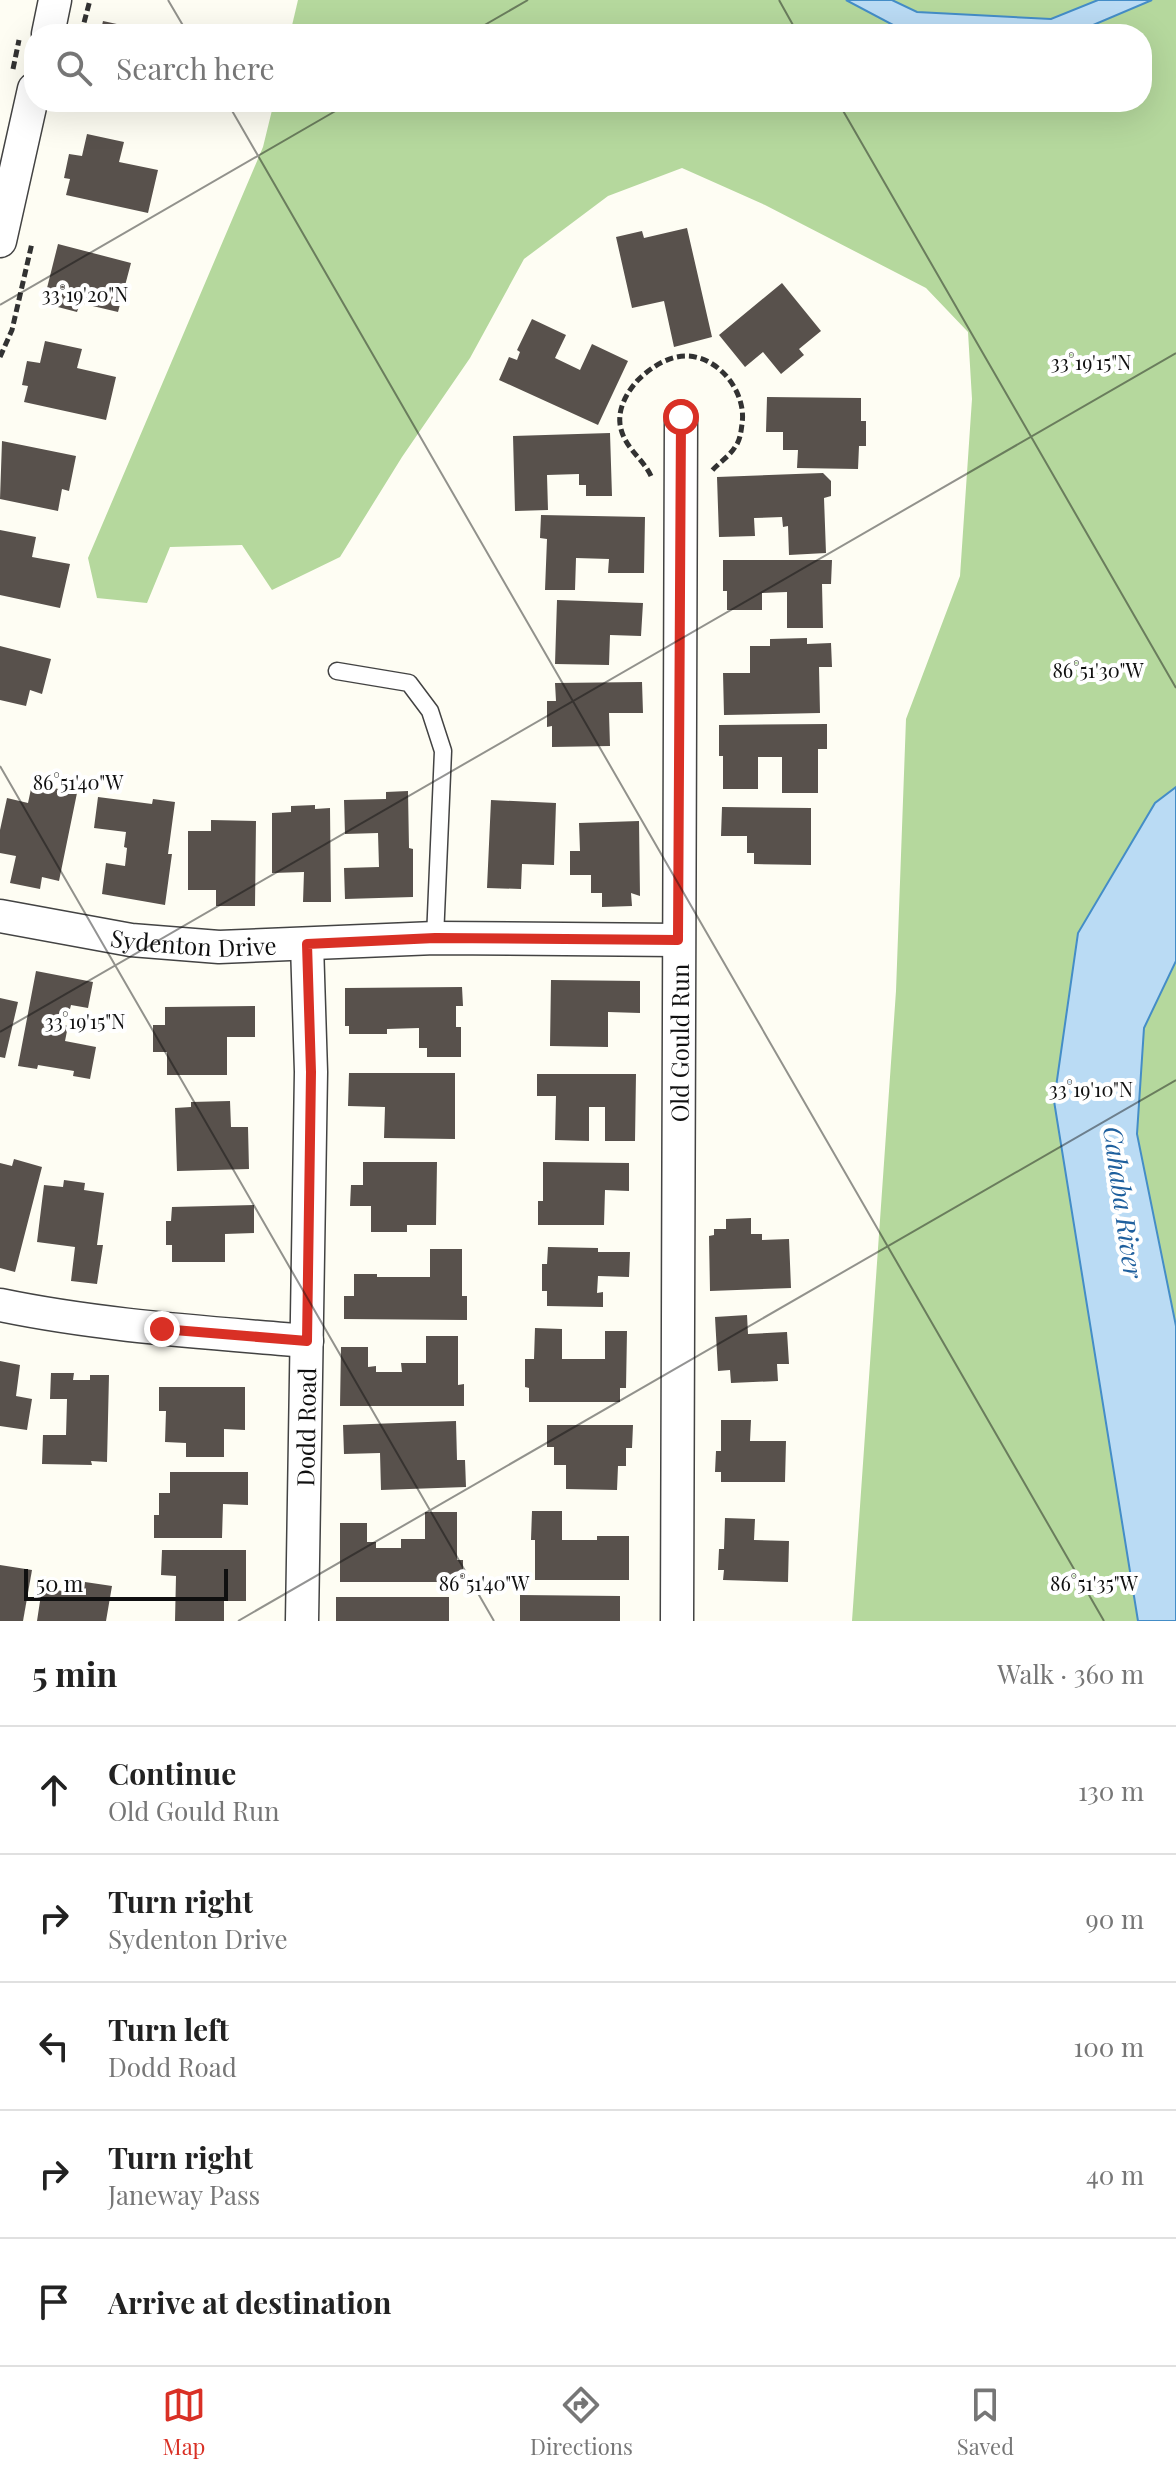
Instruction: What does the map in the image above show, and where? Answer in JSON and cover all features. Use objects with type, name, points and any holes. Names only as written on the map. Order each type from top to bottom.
[{"type":"street","points":[[41,24],[55,0]]},
{"type":"street","points":[[0,241],[22,84]]},
{"type":"street","name":"Old Gould Run","points":[[677,1621],[681,417]]},
{"type":"street","name":"Sydenton Drive","points":[[0,916],[131,940],[219,947],[435,938],[678,940]]},
{"type":"street","name":"Dodd Road","points":[[302,1621],[311,1072],[307,944]]},
{"type":"street","points":[[0,1305],[162,1329],[307,1341]]},
{"type":"lane","points":[[337,671],[409,683],[430,711],[443,751],[435,938]]},
{"type":"path","points":[[84,24],[90,0]]},
{"type":"green space","points":[[298,0],[846,0],[891,24],[292,24]]},
{"type":"green space","points":[[892,0],[1098,0],[1051,19],[917,12]]},
{"type":"green space","points":[[1152,0],[1176,0],[1176,787],[1155,804],[1054,1101],[1138,1621],[852,1621],[896,991],[906,719],[960,576],[972,399],[968,332],[926,288],[765,205],[682,168],[608,196],[524,259],[470,358],[402,457],[340,557],[272,590],[242,545],[170,547],[147,603],[97,598],[88,558],[263,147],[272,112],[1152,112],[1152,24],[1096,24]]},
{"type":"green space","points":[[1176,961],[1176,1326],[1137,1134],[1144,1028]]},
{"type":"water","points":[[846,0],[892,0],[917,12],[1051,19],[1098,0],[1152,0],[1096,24],[891,24]]},
{"type":"water","name":"Cahaba River","points":[[1176,787],[1176,961],[1144,1028],[1137,1134],[1176,1326],[1176,1621],[1138,1621],[1054,1101],[1078,933],[1155,803]]},
{"type":"building","points":[[87,134],[124,142],[119,162],[158,170],[148,213],[66,195],[70,179],[64,178],[69,154],[82,156]]},
{"type":"building","points":[[687,228],[712,337],[674,347],[664,301],[632,308],[616,237],[642,231],[644,238]]},
{"type":"building","points":[[58,244],[131,263],[118,312],[80,303],[77,312],[50,305],[52,298],[45,296]]},
{"type":"building","points":[[782,283],[821,331],[799,349],[804,355],[781,374],[763,352],[745,367],[719,335]]},
{"type":"building","points":[[532,319],[566,335],[555,358],[580,370],[592,344],[628,361],[598,425],[499,380],[509,357],[517,360],[520,352],[517,350]]},
{"type":"building","points":[[45,341],[82,349],[77,368],[116,377],[106,420],[24,402],[28,386],[22,385],[27,361],[40,363]]},
{"type":"building","points":[[767,397],[861,398],[861,421],[866,421],[866,446],[859,446],[858,469],[797,468],[798,450],[783,450],[783,432],[766,432]]},
{"type":"building","points":[[610,433],[612,496],[586,496],[586,485],[579,485],[579,474],[547,475],[548,510],[515,511],[513,436]]},
{"type":"building","points":[[2,441],[76,456],[69,491],[62,489],[58,511],[0,499]]},
{"type":"building","points":[[823,473],[831,481],[831,496],[824,498],[826,553],[789,555],[788,526],[783,527],[782,517],[754,518],[755,536],[719,537],[717,477]]},
{"type":"building","points":[[541,515],[645,517],[644,573],[608,573],[609,559],[576,558],[575,590],[545,590],[547,539],[540,538]]},
{"type":"building","points":[[0,530],[36,537],[32,557],[70,564],[60,608],[0,595]]},
{"type":"building","points":[[723,560],[832,560],[831,584],[822,584],[823,628],[787,628],[787,592],[762,593],[762,610],[727,610],[727,591],[723,591]]},
{"type":"building","points":[[557,600],[643,603],[641,636],[610,635],[609,665],[555,664]]},
{"type":"building","points":[[807,638],[807,644],[831,643],[832,667],[819,667],[820,713],[724,715],[723,673],[750,673],[750,646],[770,646],[770,639]]},
{"type":"building","points":[[0,646],[51,659],[42,694],[30,690],[26,706],[0,700]]},
{"type":"building","points":[[642,682],[643,713],[609,713],[610,746],[552,747],[552,726],[547,727],[547,701],[556,701],[555,683]]},
{"type":"building","points":[[827,724],[827,749],[818,749],[818,793],[782,793],[782,757],[758,757],[758,789],[723,789],[719,725]]},
{"type":"building","points":[[49,787],[77,793],[59,881],[42,877],[40,889],[10,883],[16,856],[0,853],[0,830],[7,798],[28,803],[31,789],[48,793]]},
{"type":"building","points":[[408,791],[413,897],[345,899],[344,868],[379,867],[378,833],[345,834],[344,800],[386,799],[386,792]]},
{"type":"building","points":[[98,797],[152,804],[153,799],[175,802],[165,905],[102,894],[106,863],[125,866],[127,848],[124,847],[126,832],[94,828]]},
{"type":"building","points":[[491,800],[556,803],[554,865],[522,864],[521,889],[487,888]]},
{"type":"building","points":[[315,805],[315,809],[330,808],[331,902],[303,902],[304,872],[272,873],[272,813],[291,812],[291,806]]},
{"type":"building","points":[[722,807],[811,808],[811,865],[754,864],[754,853],[747,853],[747,836],[721,836]]},
{"type":"building","points":[[211,820],[256,821],[255,906],[216,906],[216,890],[188,890],[188,831],[211,831]]},
{"type":"building","points":[[639,821],[640,896],[631,893],[632,906],[602,907],[602,893],[591,893],[591,875],[570,875],[570,851],[580,851],[579,823]]},
{"type":"building","points":[[36,971],[93,982],[88,1008],[71,1005],[70,1009],[62,1008],[59,1024],[68,1026],[65,1041],[96,1047],[90,1079],[73,1076],[74,1071],[38,1065],[37,1069],[18,1066]]},
{"type":"building","points":[[551,980],[640,981],[640,1013],[608,1012],[608,1047],[550,1046]]},
{"type":"building","points":[[462,987],[463,1006],[456,1006],[456,1027],[461,1027],[461,1057],[427,1057],[427,1048],[419,1048],[419,1028],[387,1029],[387,1034],[349,1034],[349,1026],[345,1026],[345,988]]},
{"type":"building","points":[[0,998],[18,1002],[5,1058],[0,1057]]},
{"type":"building","points":[[255,1006],[255,1037],[227,1037],[227,1075],[167,1075],[167,1052],[153,1052],[153,1025],[165,1025],[165,1007]]},
{"type":"building","points":[[349,1073],[455,1073],[455,1139],[384,1138],[385,1107],[348,1106]]},
{"type":"building","points":[[537,1074],[636,1074],[635,1141],[605,1141],[605,1107],[589,1107],[589,1141],[555,1140],[556,1096],[537,1096]]},
{"type":"building","points":[[230,1101],[231,1127],[248,1127],[249,1169],[177,1171],[175,1108],[191,1107],[191,1102]]},
{"type":"building","points":[[14,1159],[42,1167],[15,1272],[0,1268],[0,1163],[12,1166]]},
{"type":"building","points":[[363,1162],[437,1162],[436,1225],[407,1225],[407,1232],[371,1232],[371,1206],[350,1206],[351,1185],[363,1185]]},
{"type":"building","points":[[543,1162],[629,1163],[629,1191],[605,1190],[604,1225],[538,1225],[538,1201],[543,1201]]},
{"type":"building","points":[[64,1180],[85,1183],[84,1190],[104,1193],[97,1245],[103,1245],[97,1284],[71,1281],[75,1247],[37,1242],[44,1185],[63,1187]]},
{"type":"building","points":[[254,1205],[254,1233],[225,1234],[225,1262],[172,1262],[172,1245],[166,1245],[166,1221],[171,1221],[172,1207]]},
{"type":"building","points":[[751,1218],[751,1234],[762,1234],[762,1240],[789,1239],[791,1288],[710,1291],[709,1236],[714,1235],[714,1229],[726,1229],[726,1219]]},
{"type":"building","points":[[548,1247],[630,1252],[629,1277],[598,1276],[597,1293],[603,1292],[603,1307],[547,1306],[547,1291],[542,1291],[542,1264],[547,1264]]},
{"type":"building","points":[[430,1249],[462,1249],[462,1296],[467,1296],[467,1320],[344,1319],[344,1296],[354,1296],[354,1274],[430,1277]]},
{"type":"building","points":[[747,1315],[748,1334],[787,1332],[789,1364],[777,1364],[778,1381],[731,1383],[730,1370],[718,1371],[715,1317]]},
{"type":"building","points":[[535,1328],[562,1329],[562,1359],[605,1359],[605,1331],[627,1331],[626,1388],[620,1388],[620,1402],[529,1402],[529,1388],[525,1387],[525,1359],[534,1359]]},
{"type":"building","points":[[426,1336],[458,1336],[458,1385],[464,1384],[464,1406],[340,1406],[341,1347],[368,1347],[368,1367],[376,1366],[376,1372],[402,1372],[401,1363],[426,1363]]},
{"type":"building","points":[[0,1361],[20,1365],[16,1396],[32,1399],[27,1430],[0,1426]]},
{"type":"building","points":[[51,1373],[74,1373],[73,1380],[90,1380],[90,1375],[109,1375],[107,1462],[91,1461],[92,1465],[42,1464],[43,1435],[66,1435],[67,1399],[50,1399]]},
{"type":"building","points":[[159,1387],[245,1387],[245,1430],[224,1429],[224,1457],[186,1457],[186,1443],[165,1442],[166,1411],[159,1411]]},
{"type":"building","points":[[721,1420],[751,1420],[750,1441],[786,1441],[785,1482],[721,1482],[721,1472],[715,1472],[716,1451],[721,1451]]},
{"type":"building","points":[[456,1421],[457,1460],[465,1460],[466,1487],[381,1490],[380,1453],[344,1454],[343,1425]]},
{"type":"building","points":[[547,1425],[633,1425],[632,1448],[626,1448],[626,1466],[618,1466],[617,1490],[566,1489],[566,1465],[554,1465],[554,1447],[547,1447]]},
{"type":"building","points":[[170,1472],[248,1472],[248,1505],[223,1504],[222,1538],[154,1538],[154,1515],[159,1515],[159,1493],[170,1493]]},
{"type":"building","points":[[532,1511],[562,1511],[562,1540],[629,1536],[629,1580],[535,1580]]},
{"type":"building","points":[[425,1512],[457,1512],[457,1560],[463,1560],[463,1582],[340,1582],[340,1523],[367,1523],[367,1542],[376,1542],[376,1548],[401,1548],[401,1539],[425,1539]]},
{"type":"building","points":[[725,1518],[755,1519],[754,1540],[789,1541],[788,1582],[723,1580],[724,1570],[718,1570],[719,1549],[724,1549]]},
{"type":"building","points":[[162,1550],[246,1550],[246,1601],[224,1601],[224,1621],[175,1621],[176,1576],[161,1575]]},
{"type":"building","points":[[0,1565],[32,1570],[23,1621],[0,1621]]},
{"type":"building","points":[[85,1582],[112,1586],[106,1621],[37,1621],[42,1588],[83,1594]]},
{"type":"building","points":[[520,1595],[620,1596],[620,1621],[520,1621]]},
{"type":"building","points":[[336,1597],[449,1597],[449,1621],[336,1621]]},
{"type":"route","points":[[162,1329],[307,1341],[311,1072],[307,944],[435,938],[678,940],[681,417]]}]
